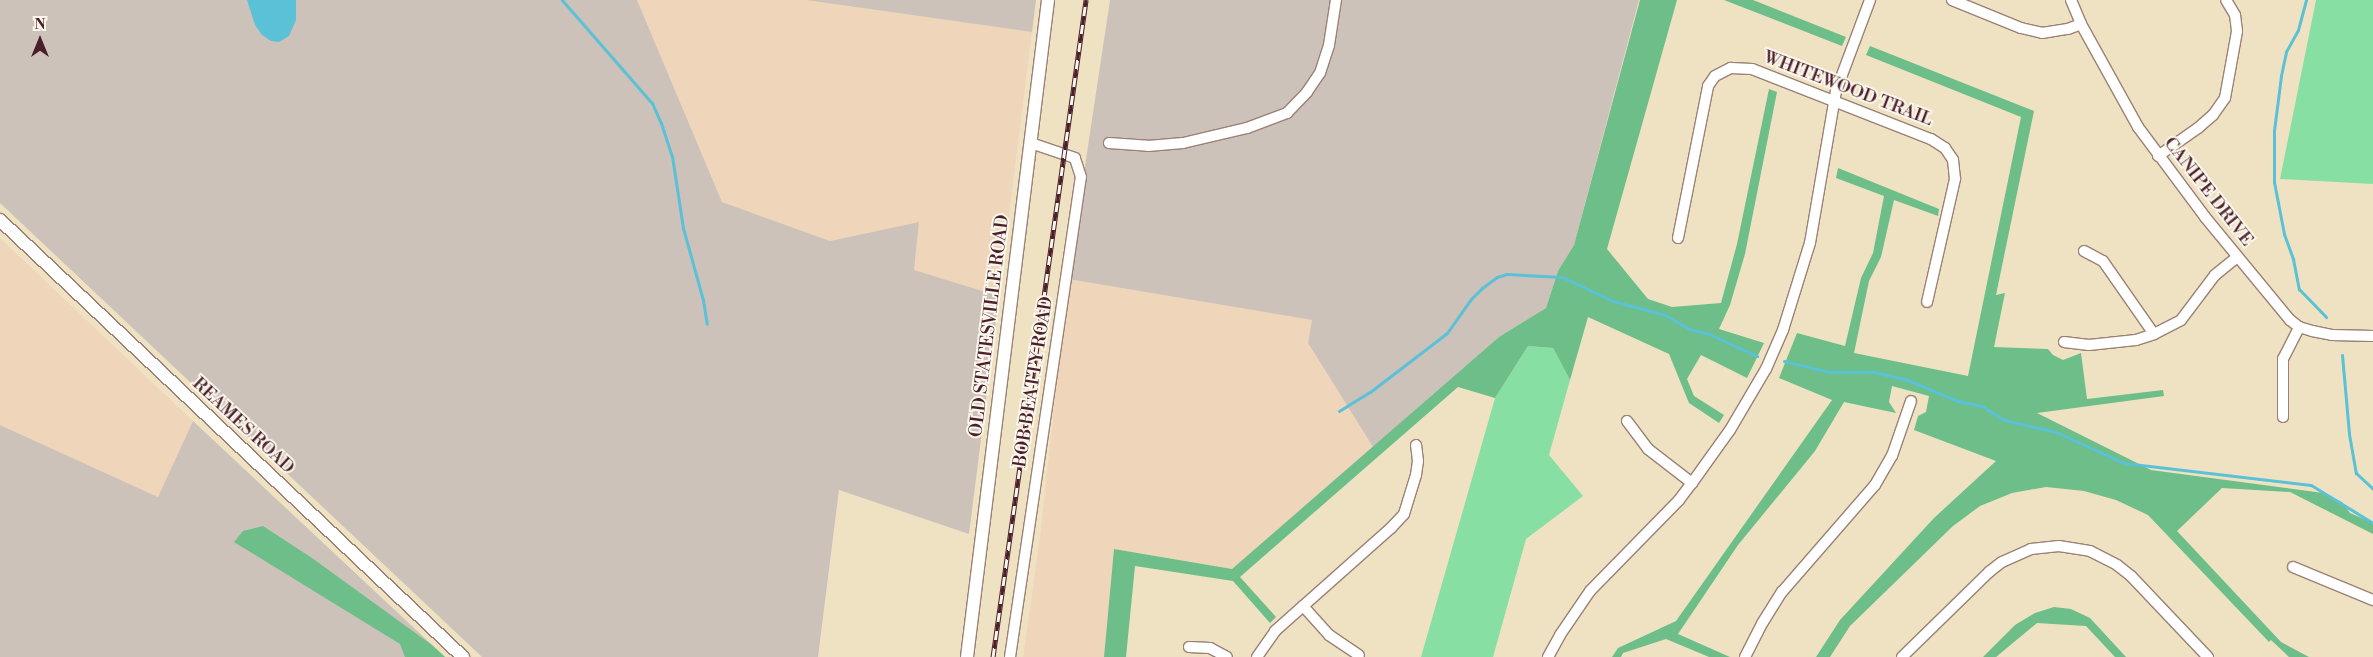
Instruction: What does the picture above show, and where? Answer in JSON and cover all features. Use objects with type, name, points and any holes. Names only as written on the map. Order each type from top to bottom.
[{"type":"main road","name":"OLD STATESVILLE ROAD","points":[[966,657],[1048,0]]},
{"type":"main road","name":"REAMES ROAD","points":[[0,220],[463,657]]},
{"type":"street","points":[[1109,143],[1148,146],[1183,143],[1247,128],[1287,113],[1307,92],[1320,73],[1329,46],[1336,0]]},
{"type":"street","points":[[1548,657],[1560,635],[1590,591],[1658,522],[1692,483],[1749,401],[1766,369],[1784,330],[1816,217],[1834,102],[1841,73],[1870,0]]},
{"type":"street","points":[[1952,0],[2021,28],[2042,33],[2068,29],[2081,24]]},
{"type":"street","name":"CANIPE DRIVE","points":[[2071,0],[2081,24],[2138,127],[2158,156],[2237,257],[2290,320],[2299,327]]},
{"type":"street","points":[[2158,156],[2198,128],[2213,115],[2225,98],[2237,31],[2235,15],[2226,0]]},
{"type":"street","name":"WHITEWOOD TRAIL","points":[[1678,238],[1708,86],[1715,76],[1731,68],[1752,69],[1931,139],[1945,148],[1953,160],[1955,179],[1927,302]]},
{"type":"street","name":"BOB BEATTY ROAD","points":[[1010,657],[1081,176],[1075,158],[1031,144]]},
{"type":"street","points":[[2084,251],[2103,261],[2154,334]]},
{"type":"street","points":[[2064,342],[2089,345],[2136,340],[2154,334],[2181,320],[2216,275],[2237,257]]},
{"type":"street","points":[[2283,417],[2284,359],[2299,327],[2332,335],[2373,336]]},
{"type":"street","points":[[1746,657],[1763,622],[1782,592],[1875,485],[1892,456],[1912,401]]},
{"type":"street","points":[[1627,421],[1648,449],[1692,483]]},
{"type":"street","points":[[1257,657],[1275,631],[1391,528],[1404,514],[1416,476],[1416,445]]},
{"type":"street","points":[[1902,657],[1989,572],[2002,562],[2031,550],[2059,546],[2090,551],[2117,565],[2131,576],[2208,657]]},
{"type":"street","points":[[2293,567],[2373,600]]},
{"type":"street","points":[[1303,606],[1329,635],[1359,655]]},
{"type":"street","points":[[1189,647],[1210,648],[1227,657]]},
{"type":"shaded area","points":[[0,0],[637,0],[722,202],[830,241],[919,222],[914,270],[999,296],[969,534],[839,490],[818,657],[482,657],[0,203]]},
{"type":"shaded area","points":[[637,0],[806,0],[1032,32],[999,296],[914,270],[919,222],[830,241],[722,202]]},
{"type":"shaded area","points":[[806,0],[1036,0],[1032,32]]},
{"type":"shaded area","points":[[1110,0],[1639,0],[1574,245],[1558,271],[1546,308],[1499,337],[1373,447],[1308,343],[1312,320],[1068,279]]},
{"type":"shaded area","points":[[0,238],[193,421],[158,497],[0,425]]},
{"type":"shaded area","points":[[1068,279],[1312,320],[1308,343],[1373,447],[1232,569],[1115,549],[1104,657],[1023,657],[1040,536]]},
{"type":"shaded area","points":[[193,421],[445,657],[0,657],[0,425],[158,497]]},
{"type":"green space","points":[[1640,0],[1677,0],[1607,249],[1648,299],[1672,307],[1721,303],[1737,244],[1769,89],[1777,92],[1745,254],[1730,305],[1719,329],[1764,343],[1747,378],[1701,355],[1687,379],[1694,396],[1724,415],[1719,423],[1689,403],[1669,354],[1588,317],[1570,380],[1553,348],[1528,346],[1495,398],[1458,387],[1240,577],[1276,617],[1270,623],[1233,581],[1135,566],[1126,657],[1104,657],[1114,549],[1232,569],[1499,337],[1546,308],[1558,271],[1574,245]]},
{"type":"green space","points":[[1724,0],[1753,0],[1846,37],[1842,46]]},
{"type":"green space","points":[[2316,0],[2373,0],[2373,184],[2280,179]]},
{"type":"green space","points":[[1870,46],[2034,111],[1996,295],[2005,293],[1994,347],[2048,349],[2053,355],[2063,360],[2081,353],[2087,399],[2163,390],[2164,396],[2037,413],[2151,470],[2323,493],[2342,502],[2350,513],[2373,523],[2373,534],[2290,492],[2222,488],[2177,531],[2281,642],[2309,657],[2289,657],[2271,640],[2269,642],[2148,515],[2116,500],[2084,491],[2046,487],[2012,493],[1980,506],[1953,526],[1850,626],[1830,657],[1816,657],[1840,620],[1934,518],[1996,461],[1914,430],[1918,416],[1926,412],[1929,396],[1892,386],[1889,402],[1896,413],[1844,402],[1815,451],[1738,545],[1678,634],[1730,657],[1709,657],[1666,639],[1623,653],[1621,657],[1612,657],[1618,648],[1676,621],[1832,400],[1779,378],[1797,333],[1845,346],[1861,278],[1873,253],[1884,196],[1836,178],[1838,168],[1939,209],[1938,216],[1894,200],[1881,257],[1869,281],[1854,353],[1968,376],[2021,117],[1866,55]]},
{"type":"green space","points":[[1528,346],[1553,348],[1570,380],[1549,455],[1583,496],[1526,539],[1493,657],[1421,657],[1495,398]]},
{"type":"green space","points":[[263,526],[312,558],[432,645],[445,657],[405,657],[400,644],[234,542],[243,531]]},
{"type":"green space","points":[[2054,607],[2071,609],[2090,618],[2126,657],[2115,657],[2086,626],[2037,623],[1996,657],[1983,657],[2015,625],[2035,613]]},
{"type":"water","points":[[247,0],[296,0],[296,20],[289,36],[279,42],[271,41],[262,35],[255,25]]},
{"type":"waterway","points":[[562,0],[652,103],[661,123],[672,156],[683,228],[703,300],[707,324]]},
{"type":"waterway","points":[[2306,0],[2298,30],[2286,52],[2281,76],[2274,131],[2274,182],[2284,234],[2293,259],[2299,289],[2326,317]]},
{"type":"waterway","points":[[1339,411],[1370,392],[1447,333],[1471,299],[1482,288],[1497,277],[1507,274],[1562,277],[1613,301],[1665,315],[1689,329],[1709,334],[1757,356]]},
{"type":"waterway","points":[[2342,355],[2349,434],[2356,473],[2373,489]]},
{"type":"waterway","points":[[1784,361],[1829,372],[1874,372],[1905,379],[1958,401],[1982,406],[2004,420],[2056,432],[2124,463],[2311,485],[2373,523]]},
{"type":"railway","points":[[993,657],[1086,0]]}]
